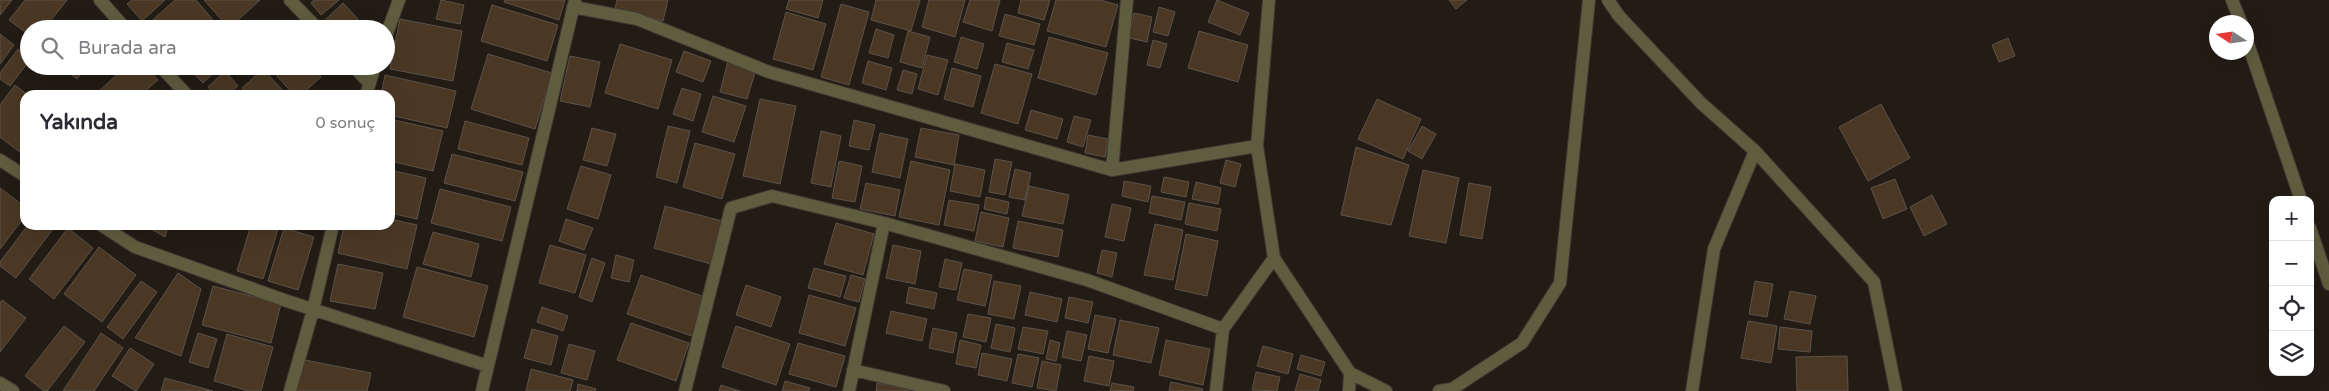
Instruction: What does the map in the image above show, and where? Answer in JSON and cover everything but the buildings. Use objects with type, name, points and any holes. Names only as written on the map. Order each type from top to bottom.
[{"type":"street","points":[[100,0],[118,20]]},
{"type":"street","points":[[290,0],[309,20]]},
{"type":"street","points":[[392,20],[400,0]]},
{"type":"street","points":[[1112,170],[1127,0]]},
{"type":"street","points":[[1269,0],[1256,146],[1274,258],[1350,373],[1386,391]]},
{"type":"street","points":[[1439,391],[1452,388],[1522,343],[1560,282],[1589,0]]},
{"type":"street","points":[[1608,0],[1619,16],[1702,103],[1755,151],[1874,282],[1896,391]]},
{"type":"street","points":[[2232,0],[2239,15]]},
{"type":"street","points":[[482,391],[574,4],[637,18],[769,72],[1112,170],[1256,146]]},
{"type":"street","points":[[2253,60],[2300,196]]},
{"type":"street","points":[[168,75],[182,90]]},
{"type":"street","points":[[359,75],[368,89]]},
{"type":"street","points":[[368,89],[372,75]]},
{"type":"street","points":[[1692,391],[1714,249],[1755,151]]},
{"type":"street","points":[[0,160],[20,173]]},
{"type":"street","points":[[685,391],[731,208],[772,196],[884,223],[1087,280],[1223,329]]},
{"type":"street","points":[[849,391],[884,223]]},
{"type":"street","points":[[109,230],[135,247],[313,310],[488,366]]},
{"type":"street","points":[[290,391],[313,310],[332,230]]},
{"type":"street","points":[[2314,240],[2329,284]]},
{"type":"street","points":[[1216,391],[1223,329],[1274,258]]},
{"type":"street","points":[[853,370],[944,391]]},
{"type":"street","points":[[1349,391],[1350,373]]},
{"type":"street","points":[[0,383],[13,391]]}]
